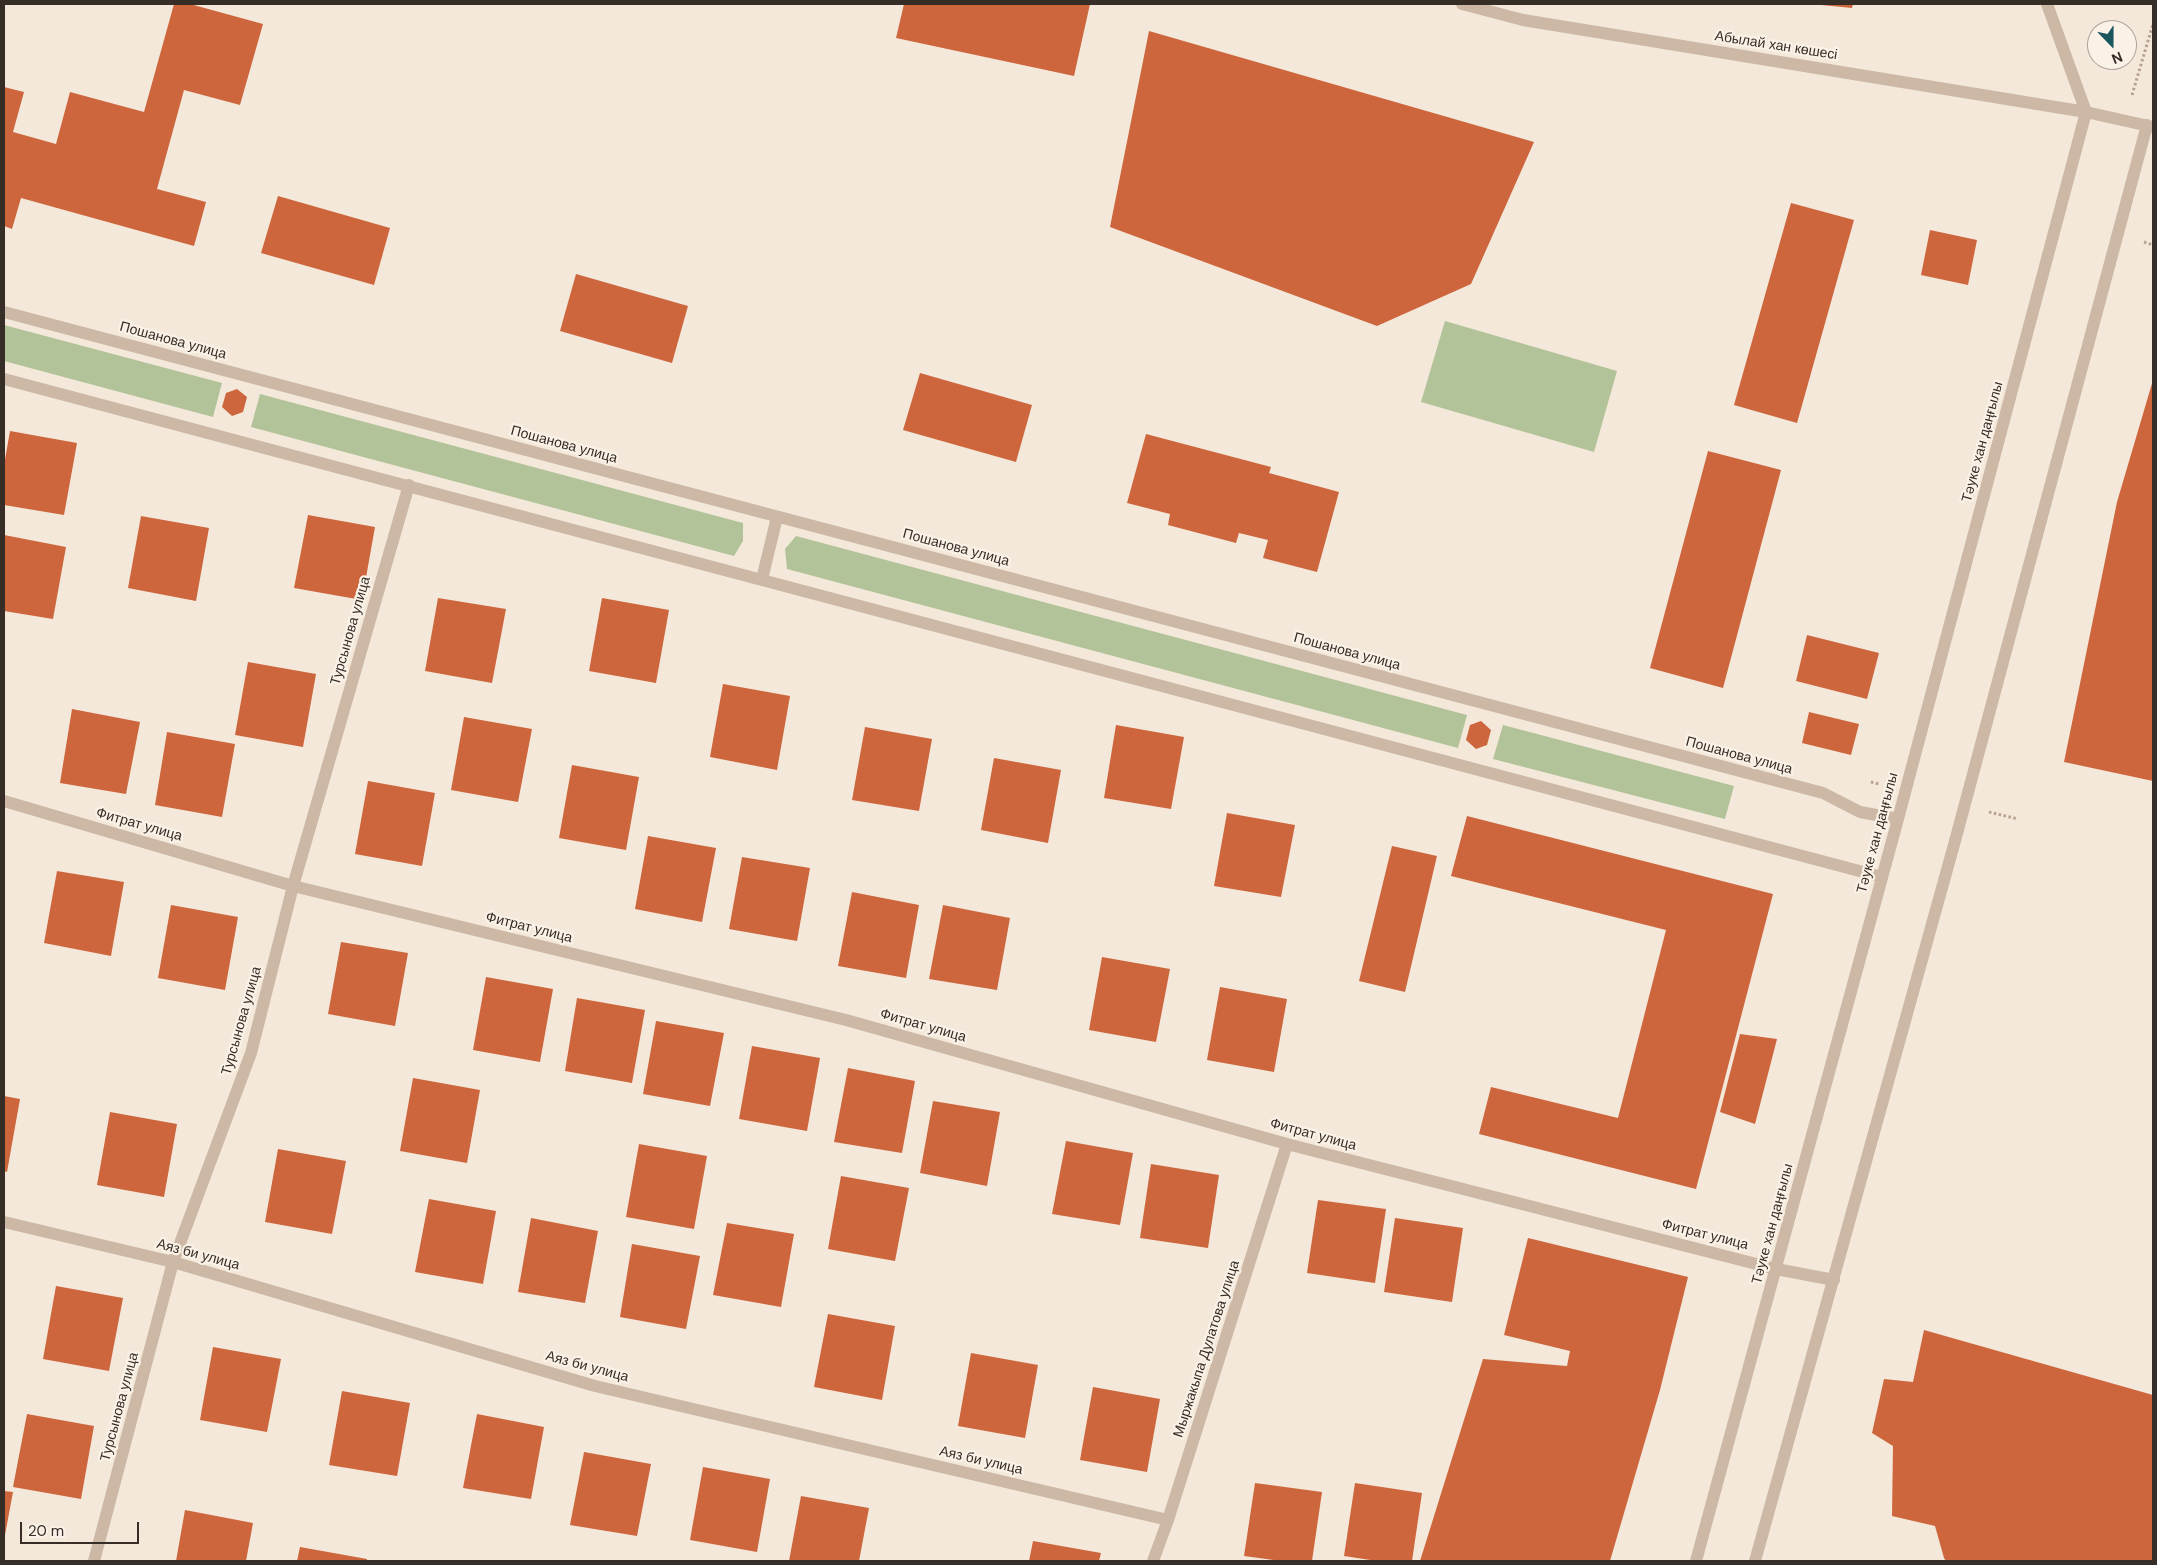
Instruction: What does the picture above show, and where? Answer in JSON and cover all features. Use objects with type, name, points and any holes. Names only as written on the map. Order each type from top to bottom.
[{"type":"street","name":"Абылай хан көшесі","points":[[1462,4],[1523,20],[2151,124]]},
{"type":"street","points":[[2047,4],[2086,112]]},
{"type":"street","name":"Тәуке хан даңғылы","points":[[1696,1561],[1898,819],[2086,112]]},
{"type":"street","points":[[1755,1561],[1955,841],[2151,124]]},
{"type":"street","name":"Пошанова улица","points":[[4,312],[1823,793],[1860,812],[1898,819]]},
{"type":"street","points":[[4,379],[1882,877]]},
{"type":"street","name":"Турсынова улица","points":[[94,1561],[173,1262],[251,1053],[294,886],[409,485]]},
{"type":"street","points":[[762,579],[777,517]]},
{"type":"street","name":"Фитрат улица","points":[[4,801],[294,886],[846,1020],[1287,1144],[1776,1269],[1834,1280]]},
{"type":"street","name":"Мыржакыпа Дулатова улица","points":[[1153,1561],[1168,1520],[1287,1144]]},
{"type":"street","name":"Аяз би улица","points":[[4,1222],[173,1262],[595,1386],[1168,1520]]},
{"type":"path","points":[[2124,120],[2153,24]]},
{"type":"green space","points":[[1445,321],[1617,371],[1594,452],[1421,402]]},
{"type":"green space","points":[[4,325],[222,383],[213,417],[4,361]]},
{"type":"green space","points":[[260,394],[743,523],[743,541],[734,556],[251,427]]},
{"type":"green space","points":[[796,536],[1467,715],[1458,748],[787,569],[785,549]]},
{"type":"green space","points":[[1503,725],[1734,786],[1725,819],[1493,759]]},
{"type":"building","points":[[174,4],[190,4],[263,24],[240,105],[184,90],[157,189],[206,202],[194,246],[21,198],[12,229],[4,226],[4,87],[24,92],[13,132],[56,144],[70,92],[144,112]]},
{"type":"building","points":[[904,4],[1090,4],[1074,76],[896,38]]},
{"type":"building","points":[[1811,4],[1853,4],[1852,8]]},
{"type":"building","points":[[1149,31],[1534,142],[1471,284],[1377,326],[1110,227]]},
{"type":"building","points":[[278,196],[390,228],[374,285],[261,253]]},
{"type":"building","points":[[1791,203],[1854,220],[1797,423],[1734,405]]},
{"type":"building","points":[[1930,230],[1977,240],[1968,285],[1921,275]]},
{"type":"building","points":[[576,274],[688,306],[672,363],[560,331]]},
{"type":"building","points":[[920,373],[1032,405],[1016,462],[903,430]]},
{"type":"building","points":[[2153,380],[2153,781],[2064,762],[2117,502]]},
{"type":"building","points":[[237,389],[247,397],[243,412],[232,416],[222,407],[226,393]]},
{"type":"building","points":[[10,431],[77,443],[64,515],[4,505],[4,465]]},
{"type":"building","points":[[1146,434],[1271,467],[1269,473],[1339,492],[1317,572],[1263,558],[1268,540],[1239,533],[1236,543],[1168,525],[1170,514],[1127,503]]},
{"type":"building","points":[[1708,451],[1781,470],[1723,688],[1650,668]]},
{"type":"building","points":[[308,515],[375,527],[362,600],[294,588]]},
{"type":"building","points":[[141,516],[209,528],[196,601],[128,588]]},
{"type":"building","points":[[4,535],[66,547],[53,619],[4,611]]},
{"type":"building","points":[[438,598],[506,609],[492,683],[425,671]]},
{"type":"building","points":[[602,598],[669,610],[656,683],[589,671]]},
{"type":"building","points":[[1807,635],[1879,653],[1867,699],[1796,681]]},
{"type":"building","points":[[248,662],[316,674],[303,747],[235,735]]},
{"type":"building","points":[[723,684],[790,696],[777,770],[710,757]]},
{"type":"building","points":[[72,709],[140,722],[126,794],[60,783]]},
{"type":"building","points":[[1809,712],[1859,724],[1851,755],[1802,743]]},
{"type":"building","points":[[464,717],[532,729],[518,802],[451,790]]},
{"type":"building","points":[[1481,721],[1491,730],[1487,745],[1476,749],[1466,740],[1470,725]]},
{"type":"building","points":[[1116,725],[1184,737],[1171,809],[1104,798]]},
{"type":"building","points":[[865,727],[932,739],[919,811],[852,800]]},
{"type":"building","points":[[167,732],[235,744],[222,817],[155,805]]},
{"type":"building","points":[[994,758],[1061,770],[1048,843],[981,830]]},
{"type":"building","points":[[572,765],[639,777],[626,850],[559,838]]},
{"type":"building","points":[[368,781],[435,793],[422,866],[355,854]]},
{"type":"building","points":[[1227,813],[1295,825],[1281,897],[1214,886]]},
{"type":"building","points":[[1467,816],[1773,894],[1696,1189],[1479,1134],[1491,1087],[1618,1118],[1666,930],[1451,876]]},
{"type":"building","points":[[648,836],[716,848],[702,922],[635,909]]},
{"type":"building","points":[[1392,846],[1437,856],[1405,992],[1359,981]]},
{"type":"building","points":[[742,857],[810,868],[797,941],[729,929]]},
{"type":"building","points":[[57,871],[124,882],[111,956],[44,943]]},
{"type":"building","points":[[852,892],[919,905],[906,978],[838,966]]},
{"type":"building","points":[[171,905],[238,917],[225,990],[158,978]]},
{"type":"building","points":[[943,905],[1010,918],[997,990],[929,979]]},
{"type":"building","points":[[341,942],[408,953],[395,1026],[328,1014]]},
{"type":"building","points":[[1102,957],[1170,969],[1156,1042],[1089,1030]]},
{"type":"building","points":[[486,977],[553,989],[540,1062],[473,1050]]},
{"type":"building","points":[[1220,987],[1287,999],[1274,1072],[1207,1060]]},
{"type":"building","points":[[577,998],[645,1010],[632,1083],[565,1071]]},
{"type":"building","points":[[656,1021],[724,1033],[710,1106],[643,1094]]},
{"type":"building","points":[[1740,1034],[1777,1039],[1755,1124],[1720,1112]]},
{"type":"building","points":[[752,1046],[820,1058],[807,1131],[739,1119]]},
{"type":"building","points":[[848,1068],[915,1081],[902,1153],[834,1142]]},
{"type":"building","points":[[413,1078],[480,1090],[467,1163],[400,1151]]},
{"type":"building","points":[[4,1096],[20,1099],[7,1172],[4,1171]]},
{"type":"building","points":[[933,1101],[1000,1112],[987,1186],[920,1173]]},
{"type":"building","points":[[110,1112],[177,1124],[164,1197],[97,1185]]},
{"type":"building","points":[[1066,1141],[1133,1153],[1120,1225],[1052,1214]]},
{"type":"building","points":[[639,1144],[707,1156],[694,1229],[626,1217]]},
{"type":"building","points":[[278,1149],[346,1161],[332,1234],[265,1222]]},
{"type":"building","points":[[1151,1164],[1219,1175],[1208,1248],[1140,1238]]},
{"type":"building","points":[[841,1176],[909,1188],[895,1261],[828,1249]]},
{"type":"building","points":[[429,1199],[496,1211],[483,1284],[415,1272]]},
{"type":"building","points":[[1318,1200],[1386,1209],[1375,1283],[1307,1273]]},
{"type":"building","points":[[531,1218],[598,1231],[585,1303],[518,1292]]},
{"type":"building","points":[[1395,1218],[1463,1228],[1452,1302],[1384,1292]]},
{"type":"building","points":[[727,1223],[794,1234],[781,1307],[713,1295]]},
{"type":"building","points":[[1528,1238],[1688,1277],[1660,1390],[1610,1561],[1420,1561],[1483,1359],[1567,1366],[1570,1351],[1504,1335]]},
{"type":"building","points":[[632,1244],[700,1256],[686,1329],[620,1317]]},
{"type":"building","points":[[56,1286],[123,1298],[109,1371],[43,1359]]},
{"type":"building","points":[[828,1314],[895,1326],[882,1400],[814,1387]]},
{"type":"building","points":[[1924,1330],[2153,1395],[2153,1561],[1946,1561],[1935,1526],[1892,1516],[1893,1446],[1872,1433],[1884,1379],[1913,1382]]},
{"type":"building","points":[[213,1347],[281,1359],[267,1432],[200,1420]]},
{"type":"building","points":[[971,1353],[1038,1365],[1025,1438],[958,1426]]},
{"type":"building","points":[[1093,1387],[1160,1399],[1147,1472],[1080,1460]]},
{"type":"building","points":[[342,1391],[410,1403],[397,1476],[329,1465]]},
{"type":"building","points":[[27,1414],[94,1426],[81,1499],[13,1487]]},
{"type":"building","points":[[477,1414],[544,1427],[531,1499],[463,1488]]},
{"type":"building","points":[[584,1452],[651,1464],[637,1536],[570,1525]]},
{"type":"building","points":[[703,1467],[770,1479],[757,1552],[690,1540]]},
{"type":"building","points":[[1255,1483],[1322,1492],[1312,1561],[1281,1561],[1244,1556]]},
{"type":"building","points":[[1355,1483],[1422,1493],[1412,1561],[1377,1561],[1344,1556]]},
{"type":"building","points":[[4,1491],[13,1492],[5,1535],[4,1535]]},
{"type":"building","points":[[801,1496],[869,1508],[859,1561],[789,1561]]},
{"type":"building","points":[[185,1510],[253,1523],[246,1561],[176,1561]]},
{"type":"building","points":[[1033,1541],[1101,1553],[1099,1561],[1029,1561]]},
{"type":"building","points":[[300,1547],[367,1559],[367,1561],[297,1561]]}]
